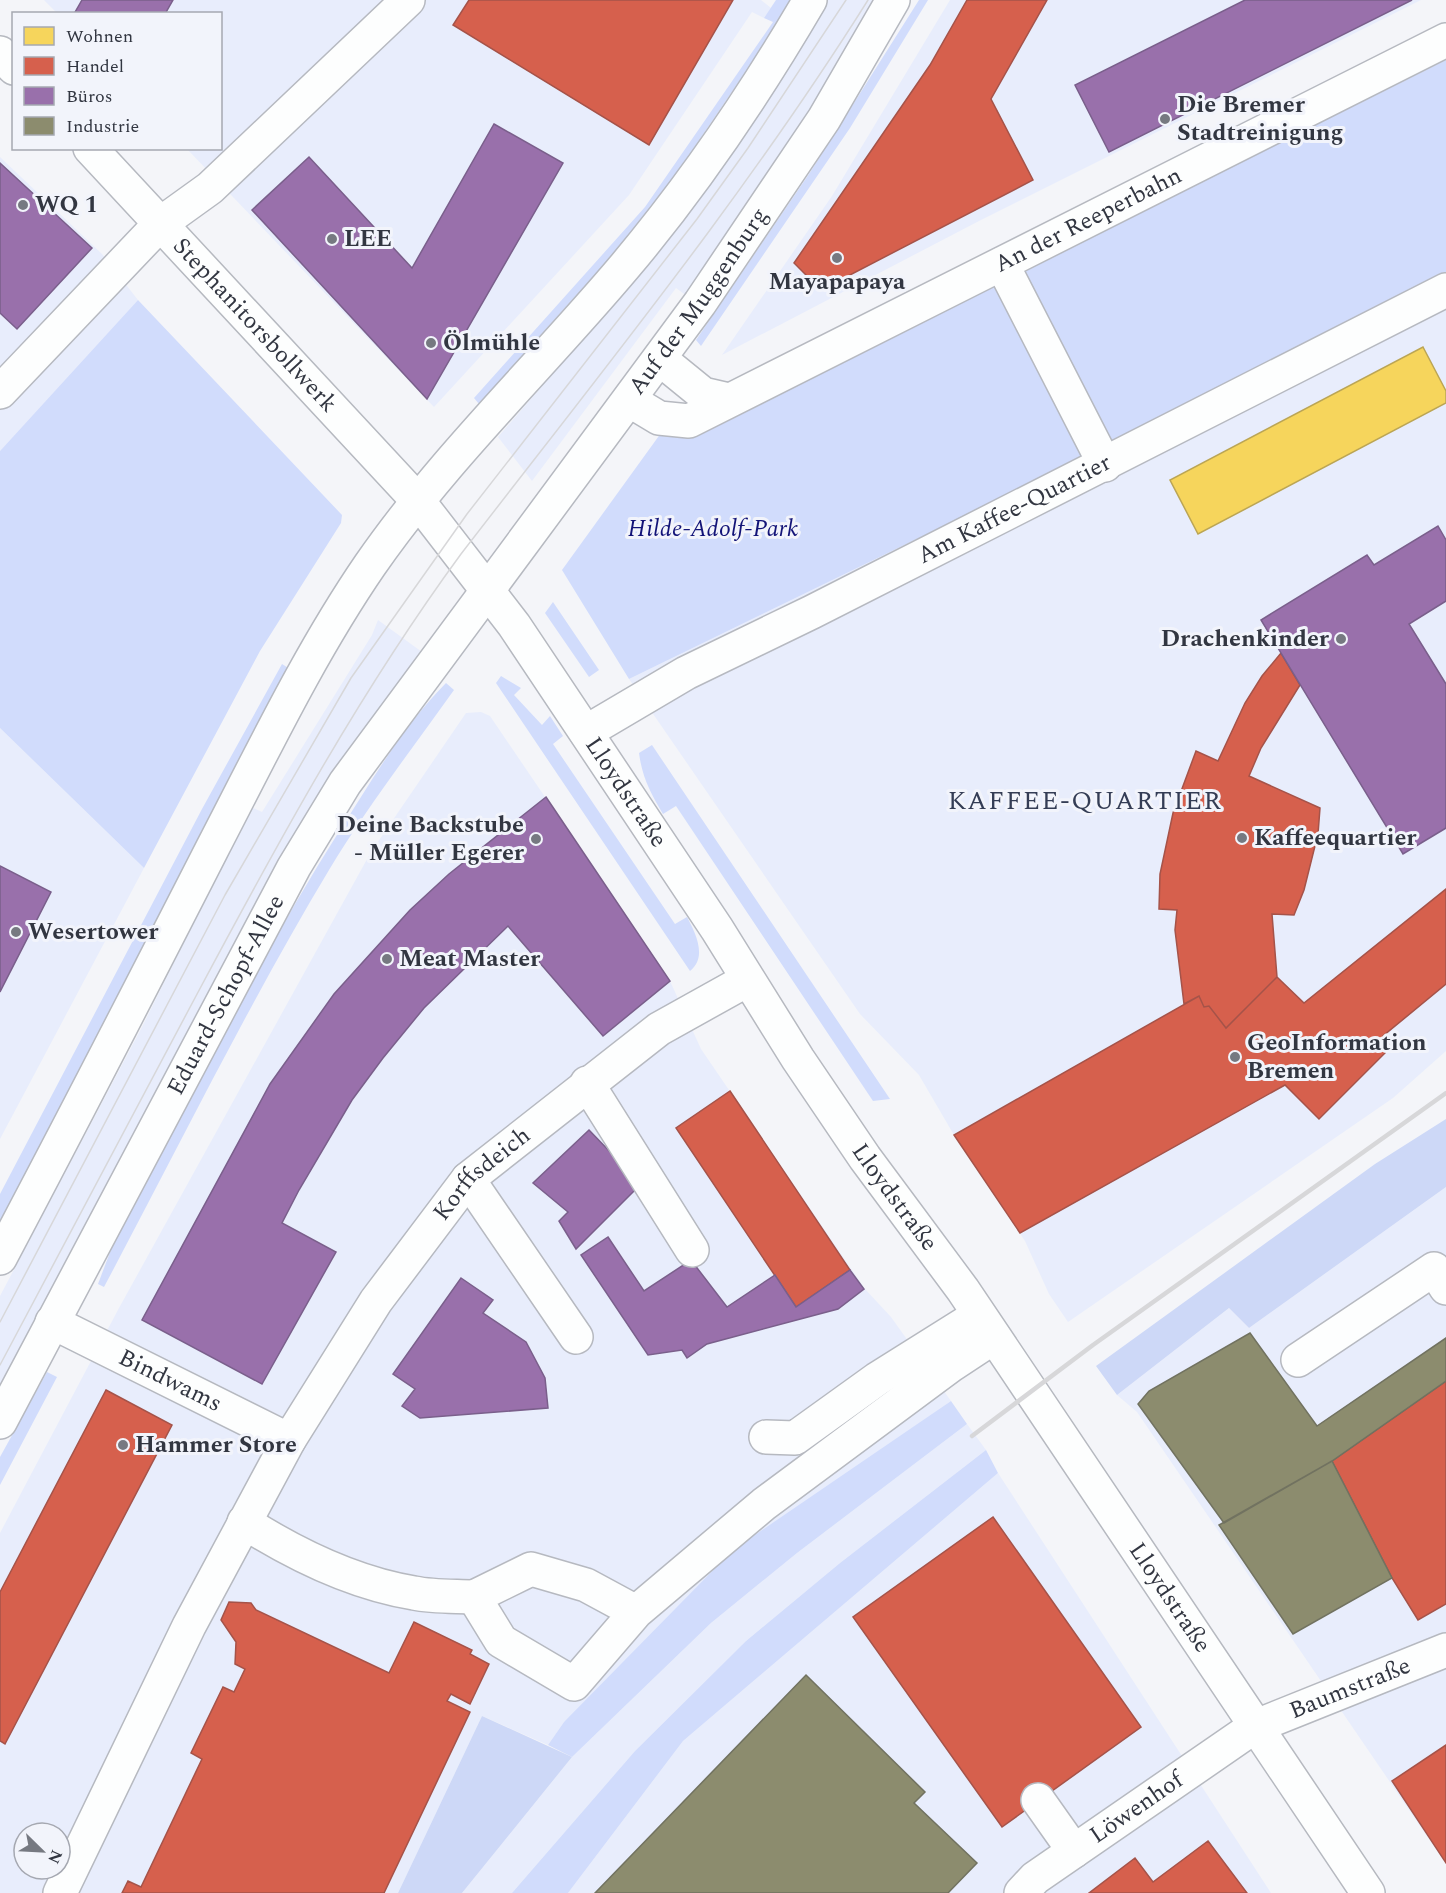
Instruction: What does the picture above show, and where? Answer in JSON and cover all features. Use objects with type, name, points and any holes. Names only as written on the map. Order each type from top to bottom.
[{"type":"street","points":[[0,392],[120,263],[160,224],[210,188],[408,0]]},
{"type":"street","points":[[0,1258],[321,644],[371,565],[474,434],[622,270],[688,188],[766,75],[810,0]]},
{"type":"street","name":"Auf der Muggenburg","points":[[487,589],[660,359],[824,119],[893,0]]},
{"type":"street","name":"An der Reeperbahn","points":[[629,400],[659,418],[689,421],[1446,40]]},
{"type":"street","name":"Stephanitorsbollwerk","points":[[92,150],[419,502]]},
{"type":"street","points":[[1002,264],[1105,465]]},
{"type":"street","name":"Am Kaffee-Quartier","points":[[586,732],[686,673],[1105,465],[1446,291]]},
{"type":"street","points":[[660,359],[703,394],[729,400]]},
{"type":"street","name":"Lloydstraße","points":[[419,502],[487,589],[586,732],[865,1158],[987,1326],[1254,1727],[1368,1893]]},
{"type":"street","name":"Eduard-Schopf-Allee","points":[[0,1422],[294,867],[345,783],[487,589]]},
{"type":"street","name":"Korffsdeich","points":[[60,1893],[189,1626],[244,1522],[289,1440],[376,1301],[468,1179],[587,1083],[659,1029],[747,980]]},
{"type":"street","points":[[587,1083],[692,1250]]},
{"type":"street","points":[[468,1179],[576,1337]]},
{"type":"street","points":[[1298,1360],[1434,1269],[1446,1288]]},
{"type":"street","name":"Bindwams","points":[[52,1322],[289,1440]]},
{"type":"street","points":[[766,1437],[795,1438],[877,1379],[987,1326]]},
{"type":"street","points":[[474,1597],[501,1641],[574,1684],[636,1612],[764,1504],[950,1366],[987,1326]]},
{"type":"street","points":[[244,1522],[282,1546],[366,1582],[415,1594],[474,1597],[531,1569],[586,1585],[636,1612]]},
{"type":"street","name":"Baumstraße","points":[[1254,1727],[1446,1650]]},
{"type":"street","name":"Löwenhof","points":[[1021,1893],[1035,1878],[1254,1727]]},
{"type":"street","points":[[1038,1800],[1074,1851]]},
{"type":"shaded area","points":[[44,0],[761,0],[771,8],[764,18],[752,12],[629,195],[434,407],[188,150],[222,150],[222,12],[56,12]]},
{"type":"shaded area","points":[[828,0],[879,0],[775,171],[687,296],[676,288],[532,481],[498,437],[605,313],[790,60]]},
{"type":"shaded area","points":[[950,0],[1421,0],[979,221],[722,355],[832,196]]},
{"type":"shaded area","points":[[0,157],[102,254],[138,300],[0,451]]},
{"type":"shaded area","points":[[1446,275],[1446,1051],[1393,1098],[1068,1322],[1049,1294],[1025,1241],[954,1135],[919,1075],[860,1014],[629,679],[1081,459]]},
{"type":"shaded area","points":[[378,620],[422,652],[379,708],[310,811],[265,887],[0,1386],[0,1296],[142,1027],[251,807],[262,812],[372,635]]},
{"type":"shaded area","points":[[481,712],[490,716],[670,981],[701,1049],[865,1289],[891,1317],[951,1401],[874,1455],[564,1722],[548,1745],[482,1716],[398,1893],[0,1893],[0,1533],[119,1308],[371,852],[466,713]]},
{"type":"shaded area","points":[[0,728],[144,868],[0,1139]]},
{"type":"shaded area","points":[[1446,1119],[1446,1187],[1249,1328],[1229,1308],[1117,1395],[1096,1366],[1375,1164]]},
{"type":"shaded area","points":[[1446,1187],[1446,1864],[1137,1412],[1117,1395],[1229,1308],[1249,1328]]},
{"type":"shaded area","points":[[967,1424],[986,1450],[840,1563],[746,1641],[635,1751],[512,1893],[462,1893],[572,1757],[711,1623],[797,1553]]},
{"type":"shaded area","points":[[998,1473],[1271,1893],[568,1893],[683,1741]]},
{"type":"shaded area","points":[[482,1716],[572,1757],[462,1893],[398,1893]]},
{"type":"green space","points":[[776,0],[794,0],[650,213],[479,404],[474,398],[645,207],[773,22],[764,18]]},
{"type":"green space","points":[[919,0],[928,0],[850,128],[701,346],[696,340],[809,174]]},
{"type":"green space","name":"Hilde-Adolf-Park","points":[[1446,60],[1446,275],[1081,459],[629,679],[562,570],[661,433],[693,434]]},
{"type":"green space","points":[[138,300],[342,515],[341,523],[260,651],[144,868],[0,728],[0,451]]},
{"type":"green space","points":[[553,602],[599,670],[589,677],[545,613]]},
{"type":"green space","points":[[282,664],[293,671],[0,1226],[0,1194],[202,809]]},
{"type":"green space","points":[[501,676],[521,688],[514,695],[542,725],[550,716],[563,736],[553,744],[675,924],[687,917],[696,937],[699,952],[698,959],[690,971],[496,683]]},
{"type":"green space","points":[[446,683],[454,690],[374,801],[329,870],[242,1025],[104,1287],[98,1284],[115,1239],[280,930],[389,754],[416,717]]},
{"type":"green space","points":[[652,745],[890,1099],[873,1101],[676,806],[663,814],[642,770],[639,753]]},
{"type":"green space","points":[[47,1372],[57,1377],[0,1485],[0,1457]]},
{"type":"green space","points":[[951,1401],[967,1424],[797,1553],[711,1623],[572,1757],[548,1745],[564,1722],[733,1550]]},
{"type":"green space","points":[[986,1450],[998,1473],[683,1741],[568,1893],[512,1893],[635,1751],[746,1641],[840,1563]]},
{"type":"building: Wohnen","points":[[1423,347],[1446,391],[1446,403],[1198,534],[1170,480]]},
{"type":"building: Handel","points":[[469,0],[733,0],[649,145],[453,25]]},
{"type":"building: Handel","points":[[967,0],[1047,0],[991,99],[1033,180],[821,290],[794,263],[930,65]]},
{"type":"building: Handel","name":"Kaffeequartier","points":[[1281,653],[1300,685],[1261,748],[1249,776],[1320,808],[1318,834],[1304,890],[1294,915],[1272,914],[1277,977],[1226,1028],[1209,1006],[1204,1007],[1199,996],[1184,1004],[1175,930],[1177,910],[1159,909],[1160,874],[1173,813],[1196,751],[1218,761],[1245,703],[1262,676]]},
{"type":"building: Handel","name":"GeoInformation Bremen","points":[[1446,889],[1446,984],[1383,1036],[1391,1047],[1319,1119],[1285,1085],[1020,1233],[954,1135],[1199,996],[1204,1007],[1209,1006],[1226,1028],[1277,977],[1304,1003]]},
{"type":"building: Handel","points":[[730,1091],[850,1270],[796,1307],[676,1128]]},
{"type":"building: Handel","points":[[1446,1381],[1446,1604],[1418,1620],[1392,1578],[1332,1461]]},
{"type":"building: Handel","points":[[106,1390],[172,1425],[5,1744],[0,1741],[0,1592]]},
{"type":"building: Handel","points":[[993,1517],[1141,1727],[1002,1827],[853,1617]]},
{"type":"building: Handel","points":[[229,1602],[251,1603],[256,1610],[389,1673],[414,1622],[472,1650],[470,1654],[489,1664],[470,1704],[451,1694],[447,1701],[470,1712],[384,1893],[122,1893],[128,1881],[141,1887],[202,1759],[191,1753],[223,1687],[234,1692],[245,1669],[235,1664],[236,1642],[221,1620]]},
{"type":"building: Handel","points":[[1446,1745],[1446,1863],[1392,1781]]},
{"type":"building: Handel","points":[[1208,1841],[1247,1893],[1089,1893],[1135,1858],[1153,1882]]},
{"type":"building: Büros","points":[[82,0],[173,0],[166,12],[75,12]]},
{"type":"building: Büros","points":[[1245,0],[1412,0],[1109,152],[1075,85]]},
{"type":"building: Büros","name":"LEE","points":[[494,124],[563,163],[427,399],[252,210],[309,157],[412,268]]},
{"type":"building: Büros","name":"WQ 1","points":[[0,163],[92,248],[17,329],[0,313]]},
{"type":"building: Büros","points":[[1438,526],[1446,540],[1446,601],[1409,624],[1446,684],[1446,828],[1403,854],[1261,620],[1367,555],[1374,565]]},
{"type":"building: Büros","points":[[546,797],[670,981],[603,1036],[508,926],[424,1008],[383,1058],[352,1100],[299,1190],[282,1223],[336,1252],[262,1384],[142,1320],[270,1084],[334,994],[410,910],[449,874]]},
{"type":"building: Büros","name":"Wesertower","points":[[0,866],[51,892],[0,992]]},
{"type":"building: Büros","points":[[589,1130],[641,1184],[576,1249],[559,1221],[568,1212],[533,1183]]},
{"type":"building: Büros","points":[[608,1237],[644,1291],[691,1260],[727,1307],[775,1275],[796,1307],[850,1270],[864,1289],[838,1309],[707,1344],[687,1358],[682,1350],[648,1355],[581,1255]]},
{"type":"building: Büros","points":[[461,1278],[493,1300],[483,1313],[526,1342],[545,1378],[548,1408],[420,1418],[402,1406],[415,1389],[393,1374]]},
{"type":"building: Industrie","points":[[1250,1333],[1317,1426],[1446,1338],[1446,1381],[1332,1461],[1224,1523],[1138,1404],[1149,1391]]},
{"type":"building: Industrie","points":[[1332,1461],[1392,1578],[1293,1634],[1219,1525]]},
{"type":"building: Industrie","points":[[806,1675],[925,1792],[914,1803],[977,1863],[948,1893],[595,1893]]},
{"type":"tram line","points":[[0,1322],[225,895],[351,678],[467,514],[697,219],[748,148],[846,0]]},
{"type":"tram line","points":[[0,1365],[257,882],[321,770],[388,660],[461,554],[722,213],[821,73],[868,0]]},
{"type":"railway","points":[[972,1436],[1093,1345],[1446,1093]]},
{"type":"place","name":"Die Bremer Stadtreinigung","points":[[1165,119]]},
{"type":"place","name":"WQ 1","points":[[23,205]]},
{"type":"place","name":"LEE","points":[[332,239]]},
{"type":"place","name":"Mayapapaya","points":[[837,258]]},
{"type":"place","name":"Ölmühle","points":[[431,343]]},
{"type":"place","name":"Drachenkinder","points":[[1341,639]]},
{"type":"place","name":"Kaffeequartier","points":[[1242,838]]},
{"type":"place","name":"Deine Backstube - Müller Egerer","points":[[536,839]]},
{"type":"place","name":"Wesertower","points":[[16,932]]},
{"type":"place","name":"Meat Master","points":[[387,959]]},
{"type":"place","name":"GeoInformation Bremen","points":[[1235,1057]]},
{"type":"place","name":"Hammer Store","points":[[123,1445]]},
{"type":"district","name":"KAFFEE-QUARTIER","points":[[1085,801]]}]
